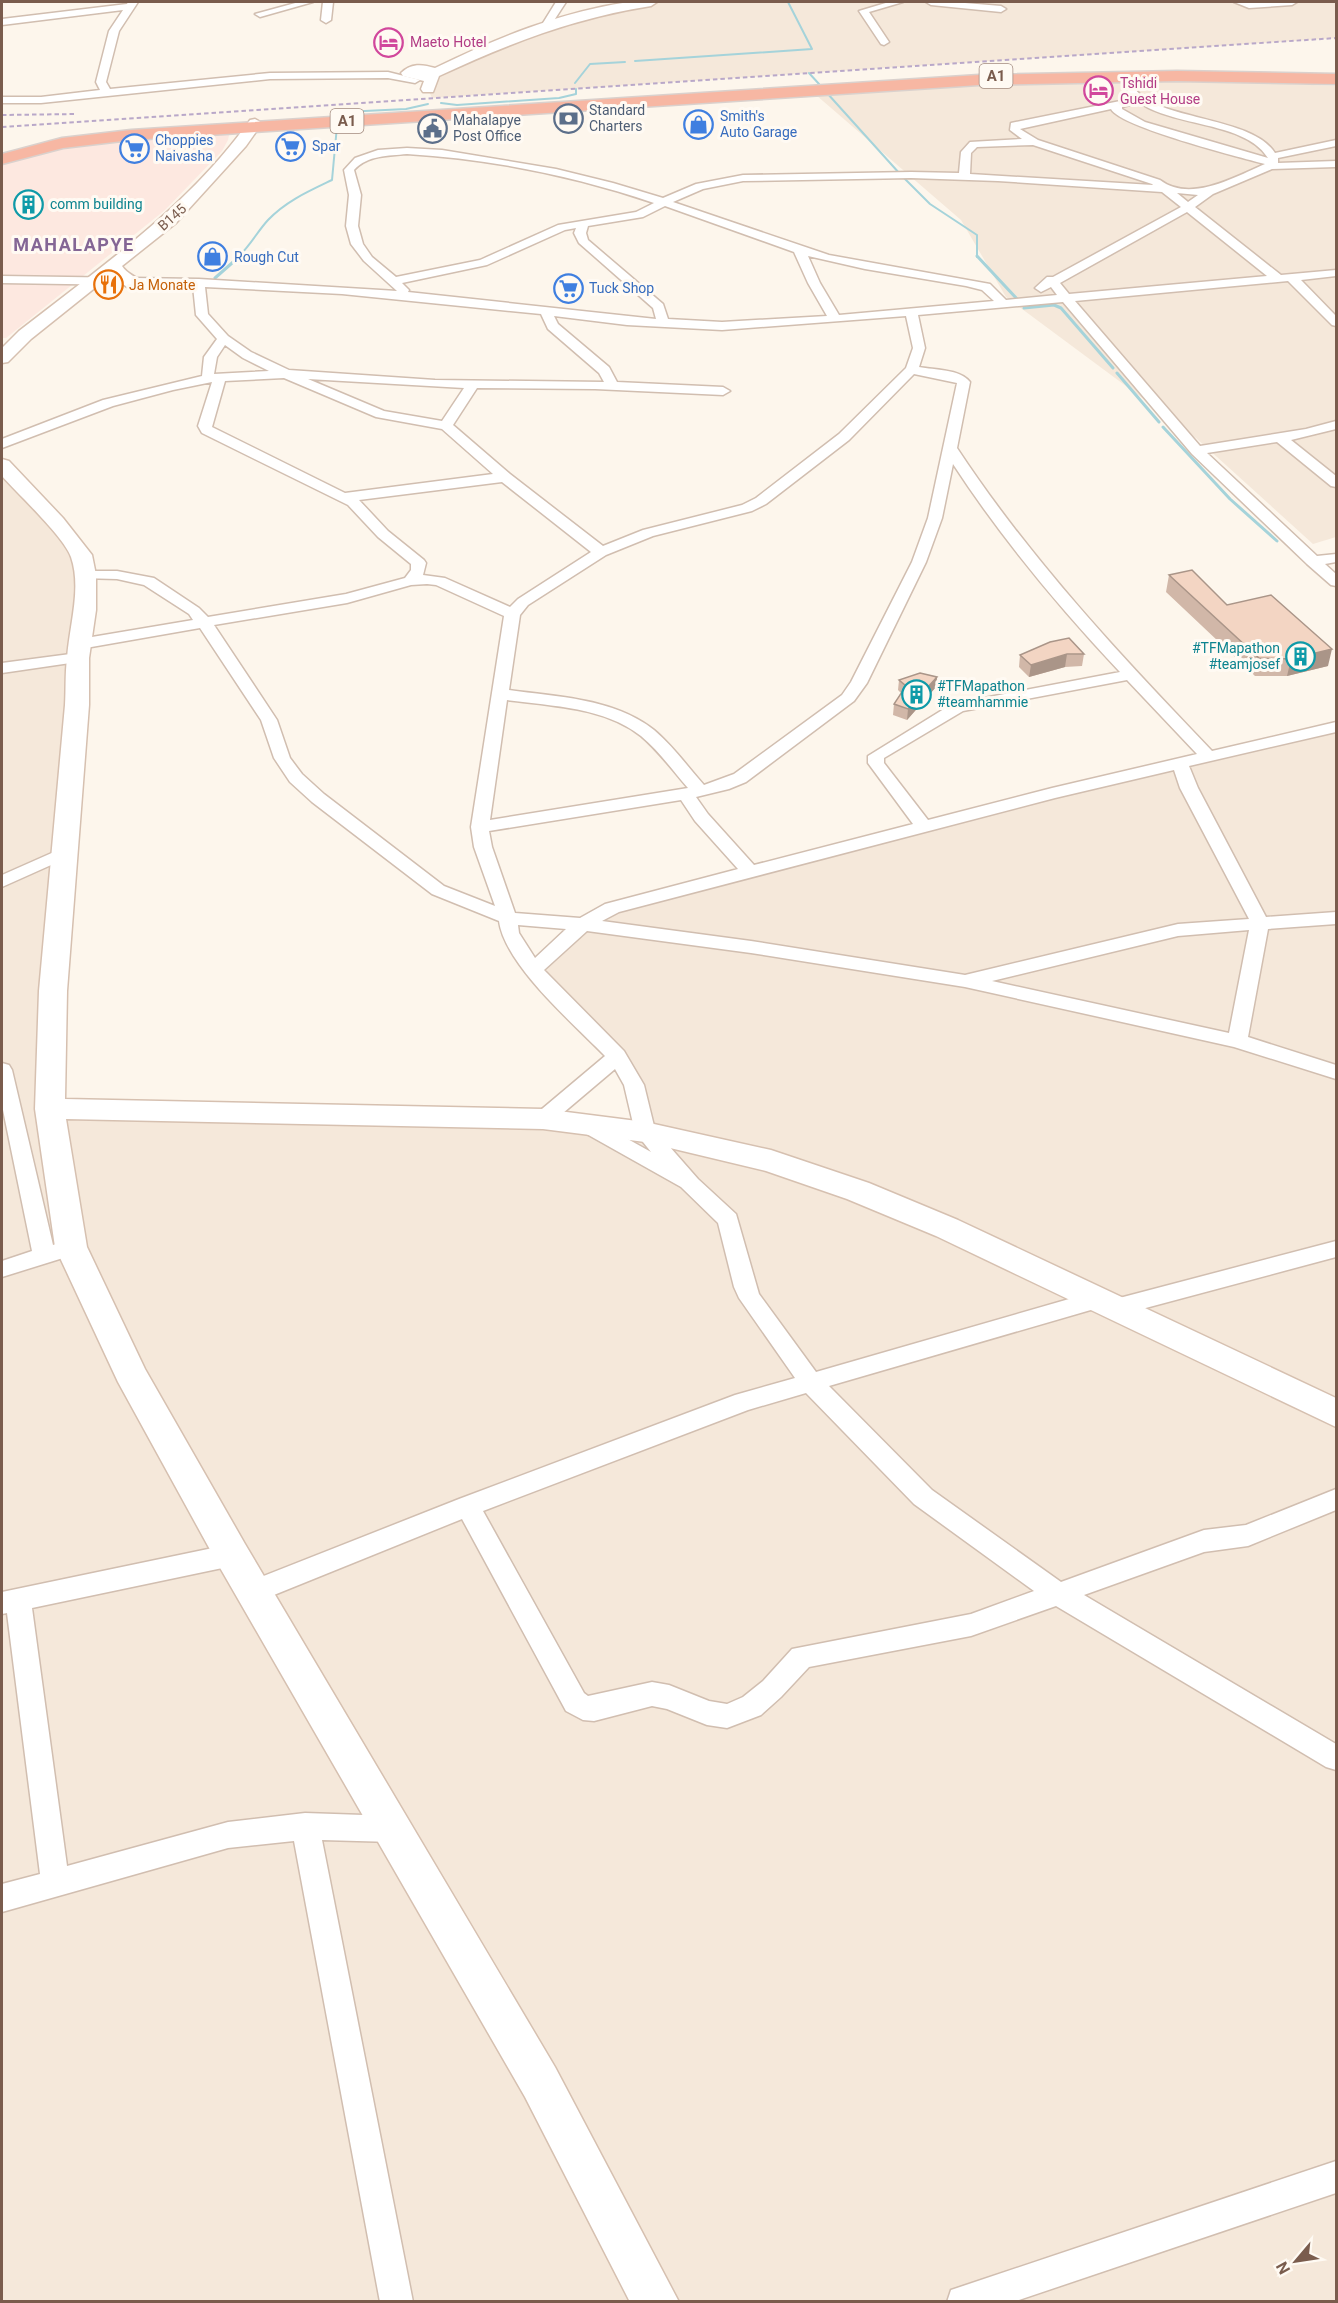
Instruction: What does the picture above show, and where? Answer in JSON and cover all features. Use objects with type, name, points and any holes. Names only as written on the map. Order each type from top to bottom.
[{"type":"highway","name":"A1","points":[[440,113],[656,96],[1065,73],[1226,73],[1336,78]]},
{"type":"highway","name":"A1","points":[[2,153],[36,143],[82,135],[967,81],[1126,76],[1336,78]]},
{"type":"highway","name":"A1","points":[[2,159],[41,148],[85,140],[249,126]]},
{"type":"main road","points":[[413,73],[549,23],[618,4],[651,2]]},
{"type":"main road","points":[[413,73],[423,77],[433,74],[494,45]]},
{"type":"main road","points":[[413,73],[428,88],[440,113]]},
{"type":"main road","points":[[428,88],[433,74]]},
{"type":"main road","name":"B145","points":[[2,358],[16,343],[170,220],[234,149],[249,126]]},
{"type":"main road","points":[[113,265],[118,274],[133,283]]},
{"type":"main road","points":[[6,475],[77,547],[85,575],[85,609],[79,651],[77,705],[53,991],[50,1109],[57,1251],[130,1373],[232,1555],[540,2082],[656,2301]]},
{"type":"main road","points":[[50,1109],[543,1119],[645,1132],[771,1161],[858,1191],[947,1228],[1336,1413]]},
{"type":"street","points":[[260,14],[308,2]]},
{"type":"street","points":[[326,20],[328,2]]},
{"type":"street","points":[[549,23],[561,2]]},
{"type":"street","points":[[884,42],[864,11],[898,2]]},
{"type":"street","points":[[931,2],[1001,9]]},
{"type":"street","points":[[1239,2],[1248,5],[1292,2]]},
{"type":"street","points":[[2,22],[130,4]]},
{"type":"street","points":[[108,92],[102,87],[101,82],[114,32],[130,4]]},
{"type":"street","points":[[2,100],[40,100],[217,80],[413,73]]},
{"type":"street","points":[[1126,76],[1130,89],[1144,100],[1263,144],[1273,153],[1272,162]]},
{"type":"street","points":[[1144,100],[1015,125],[1015,130],[1034,142],[1156,183],[1168,190],[1187,208],[1285,278],[1336,322]]},
{"type":"street","points":[[1120,103],[1116,108],[1117,111],[1141,124],[1215,146],[1272,162],[1336,164]]},
{"type":"street","points":[[1215,146],[1228,139],[1234,132]]},
{"type":"street","points":[[964,177],[966,152],[974,144],[1034,142]]},
{"type":"street","points":[[1025,302],[1051,280],[1187,208],[1209,192],[1272,162],[1336,143]]},
{"type":"street","points":[[408,294],[361,251],[352,226],[355,195],[350,170],[364,157],[408,151],[437,152],[558,173],[611,186],[837,260],[976,285],[993,292],[1003,304]]},
{"type":"street","points":[[394,281],[483,263],[548,232],[639,215],[700,186],[743,178],[911,175],[1209,192]]},
{"type":"street","points":[[584,224],[580,233],[583,241],[659,307],[663,324]]},
{"type":"street","points":[[799,249],[814,283],[835,319]]},
{"type":"street","points":[[2,279],[199,284],[408,294],[663,324],[763,326],[1336,273]]},
{"type":"street","points":[[1051,280],[1197,451],[1336,582]]},
{"type":"street","points":[[199,284],[202,315],[224,339],[247,355],[333,396],[392,417],[446,426],[601,552]]},
{"type":"street","points":[[546,311],[552,326],[604,370],[610,379],[611,386]]},
{"type":"street","points":[[911,313],[920,343],[918,358],[911,370],[844,437],[761,501],[747,508],[648,533],[601,552],[523,602],[512,614],[480,827],[483,847],[508,918],[510,933],[533,970],[617,1056],[634,1084],[645,1132],[690,1185],[728,1220],[745,1287],[750,1298],[812,1384],[923,1497],[1057,1593],[1336,1758]]},
{"type":"street","points":[[214,378],[206,372],[213,350],[224,339]]},
{"type":"street","points":[[480,827],[692,792],[740,778],[848,698],[859,683],[919,562],[935,518],[964,382],[959,378],[911,370]]},
{"type":"street","points":[[2,444],[108,403],[214,378],[284,374],[362,381],[611,386],[723,391]]},
{"type":"street","points":[[214,378],[205,426],[207,430],[345,497],[362,510],[383,534],[419,563],[418,571],[410,581]]},
{"type":"street","points":[[446,426],[472,385]]},
{"type":"street","points":[[1197,451],[1335,428]]},
{"type":"street","points":[[1279,437],[1336,482]]},
{"type":"street","points":[[950,448],[980,495],[1016,544],[1130,675],[1209,757]]},
{"type":"street","points":[[345,497],[506,477]]},
{"type":"street","points":[[1312,561],[1336,558]]},
{"type":"street","points":[[85,575],[117,575],[149,580],[194,611],[269,720],[282,758],[296,778],[318,798],[438,890],[508,918],[582,924],[751,946],[965,981],[1237,1041],[1336,1072]]},
{"type":"street","points":[[2,668],[202,621],[347,598],[410,581],[440,581],[512,614]]},
{"type":"street","points":[[924,826],[876,763],[876,756],[958,707],[1130,675]]},
{"type":"street","points":[[501,694],[604,710],[648,733],[692,792],[701,817],[750,872]]},
{"type":"street","points":[[533,970],[582,924],[593,916],[612,908],[924,826],[1336,727]]},
{"type":"street","points":[[1180,764],[1189,789],[1260,923],[1237,1041]]},
{"type":"street","points":[[2,882],[63,853]]},
{"type":"street","points":[[965,981],[1155,934],[1336,918]]},
{"type":"street","points":[[543,1119],[617,1056]]},
{"type":"street","points":[[2,1070],[57,1251],[2,1269]]},
{"type":"street","points":[[583,1123],[690,1185]]},
{"type":"street","points":[[255,1592],[468,1506],[744,1402],[1105,1304],[1336,1250]]},
{"type":"street","points":[[468,1506],[575,1702],[583,1708],[594,1709],[652,1694],[669,1697],[707,1713],[727,1716],[752,1706],[772,1689],[801,1657],[971,1625],[1204,1541],[1248,1535],[1336,1499]]},
{"type":"street","points":[[55,1883],[10,1601],[232,1555]]},
{"type":"street","points":[[2,1898],[228,1835],[304,1826],[393,1829]]},
{"type":"street","points":[[304,1826],[397,2301]]},
{"type":"street","points":[[963,2301],[1336,2177]]},
{"type":"shaded area","points":[[651,2],[1336,2],[1336,38],[432,98],[428,89],[433,77],[454,63],[626,5]]},
{"type":"shaded area","points":[[1111,77],[1336,86],[1336,537],[1313,544],[1196,438],[1006,297],[961,220],[816,95]]},
{"type":"shaded area","points":[[231,126],[228,140],[222,151],[165,210],[6,338],[2,338],[2,158],[32,149]]},
{"type":"shaded area","points":[[2,465],[81,555],[50,1109],[645,1132],[634,1085],[533,970],[593,916],[1209,757],[1336,727],[1336,2301],[2,2301]]},
{"type":"building","points":[[1192,570],[1227,605],[1271,595],[1332,649],[1291,659],[1259,658],[1169,575]]},
{"type":"building","points":[[1069,638],[1084,654],[1067,654],[1031,665],[1020,655],[1050,642]]},
{"type":"building","points":[[920,673],[937,677],[908,709],[894,704],[906,686],[899,680]]},
{"type":"waterway","points":[[635,61],[812,49],[788,2]]},
{"type":"waterway","points":[[575,83],[590,64],[625,62]]},
{"type":"waterway","points":[[809,73],[819,84]]},
{"type":"waterway","points":[[441,103],[457,105],[559,98],[576,94],[576,89]]},
{"type":"waterway","points":[[827,93],[900,174]]},
{"type":"waterway","points":[[336,115],[344,112],[406,109],[428,104]]},
{"type":"waterway","points":[[238,257],[282,207],[332,180],[337,126]]},
{"type":"waterway","points":[[903,177],[930,204],[977,235],[977,256]]},
{"type":"waterway","points":[[215,278],[240,256]]},
{"type":"waterway","points":[[977,256],[1017,299]]},
{"type":"waterway","points":[[1024,308],[1054,305],[1061,308],[1113,368]]},
{"type":"waterway","points":[[1117,373],[1159,422]]},
{"type":"waterway","points":[[1163,427],[1230,499],[1277,541]]},
{"type":"railway","points":[[2,127],[1336,38]]},
{"type":"railway","points":[[2,115],[76,114]]},
{"type":"place","name":"Maeto Hotel","points":[[389,42]]},
{"type":"place","name":"Tshidi Guest House","points":[[1099,91]]},
{"type":"place","name":"Standard Charters","points":[[568,118]]},
{"type":"place","name":"Smith's Auto Garage","points":[[699,124]]},
{"type":"place","name":"Mahalapye Post Office","points":[[432,128]]},
{"type":"place","name":"Spar","points":[[291,146]]},
{"type":"place","name":"Choppies Naivasha","points":[[134,148]]},
{"type":"place","name":"comm building","points":[[29,204]]},
{"type":"place","name":"Rough Cut","points":[[213,257]]},
{"type":"place","name":"Ja Monate","points":[[108,285]]},
{"type":"place","name":"Tuck Shop","points":[[568,288]]},
{"type":"place","name":"#TFMapathon #teamjosef","points":[[1301,656]]},
{"type":"place","name":"#TFMapathon #teamhammie","points":[[916,694]]},
{"type":"district","name":"MAHALAPYE","points":[[74,245]]}]
